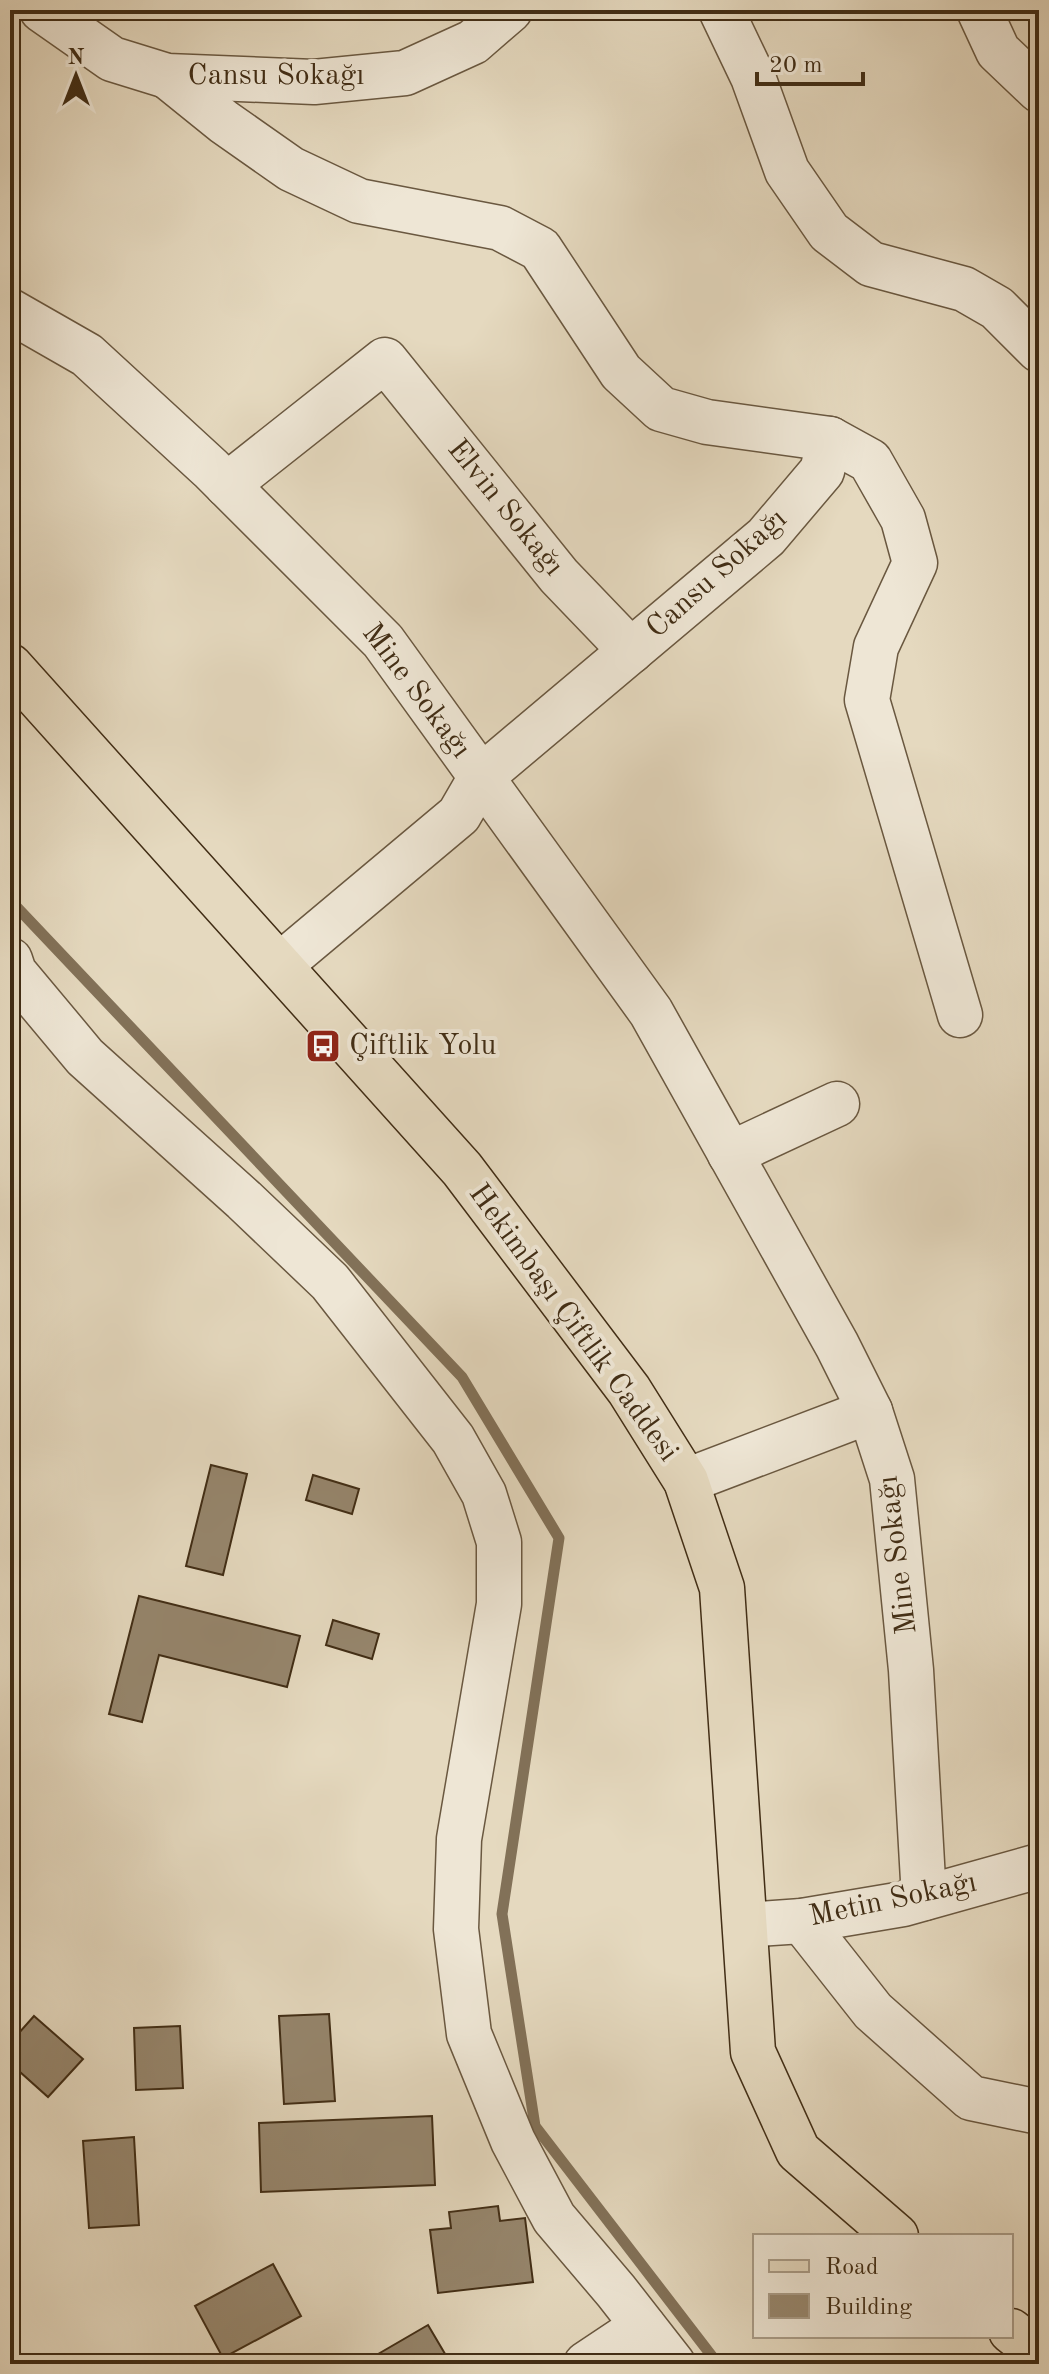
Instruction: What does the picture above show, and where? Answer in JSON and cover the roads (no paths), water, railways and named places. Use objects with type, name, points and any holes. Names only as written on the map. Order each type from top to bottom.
[{"type":"main road","name":"Hekimbaşı Çiftlik Caddesi","points":[[10,666],[462,1169],[629,1390],[686,1481],[722,1588],[753,2052],[798,2151],[894,2234]]},
{"type":"main road","points":[[1013,2333],[1039,2353]]},
{"type":"street","name":"Cansu Sokağı","points":[[42,10],[112,59],[167,76],[314,82],[405,73],[473,42],[510,10]]},
{"type":"street","points":[[721,10],[753,77],[787,171],[829,232],[871,264],[964,289],[997,308],[1039,350]]},
{"type":"street","points":[[979,10],[998,51],[1039,90]]},
{"type":"street","name":"Cansu Sokağı","points":[[167,76],[224,122],[291,169],[359,201],[500,228],[540,249],[621,372],[661,409],[707,422],[830,439],[822,471],[766,537],[481,777],[459,815],[280,965]]},
{"type":"street","name":"Mine Sokağı","points":[[10,311],[87,355],[227,485],[383,641],[651,1012],[837,1345],[870,1411],[892,1479],[911,1670],[924,1898]]},
{"type":"street","name":"Elvin Sokağı","points":[[227,485],[385,360],[559,576],[631,651]]},
{"type":"street","points":[[830,439],[870,461],[903,519],[915,563],[876,647],[867,700],[960,1015]]},
{"type":"street","points":[[10,960],[14,972],[85,1057],[330,1282],[453,1439],[484,1494],[499,1542],[499,1604],[459,1839],[456,1929],[469,2034],[513,2141],[554,2218],[673,2364]]},
{"type":"street","points":[[730,1154],[837,1104]]},
{"type":"street","points":[[686,1481],[870,1411]]},
{"type":"street","name":"Metin Sokağı","points":[[745,1925],[802,1921],[903,1904],[1039,1866]]},
{"type":"street","points":[[802,1921],[873,2011],[971,2098],[1039,2112]]},
{"type":"street","points":[[586,2364],[643,2326]]},
{"type":"waterway","points":[[10,900],[462,1377],[559,1538],[502,1914],[535,2126],[718,2364]]},
{"type":"place","name":"Çiftlik Yolu","points":[[323,1046]]}]
